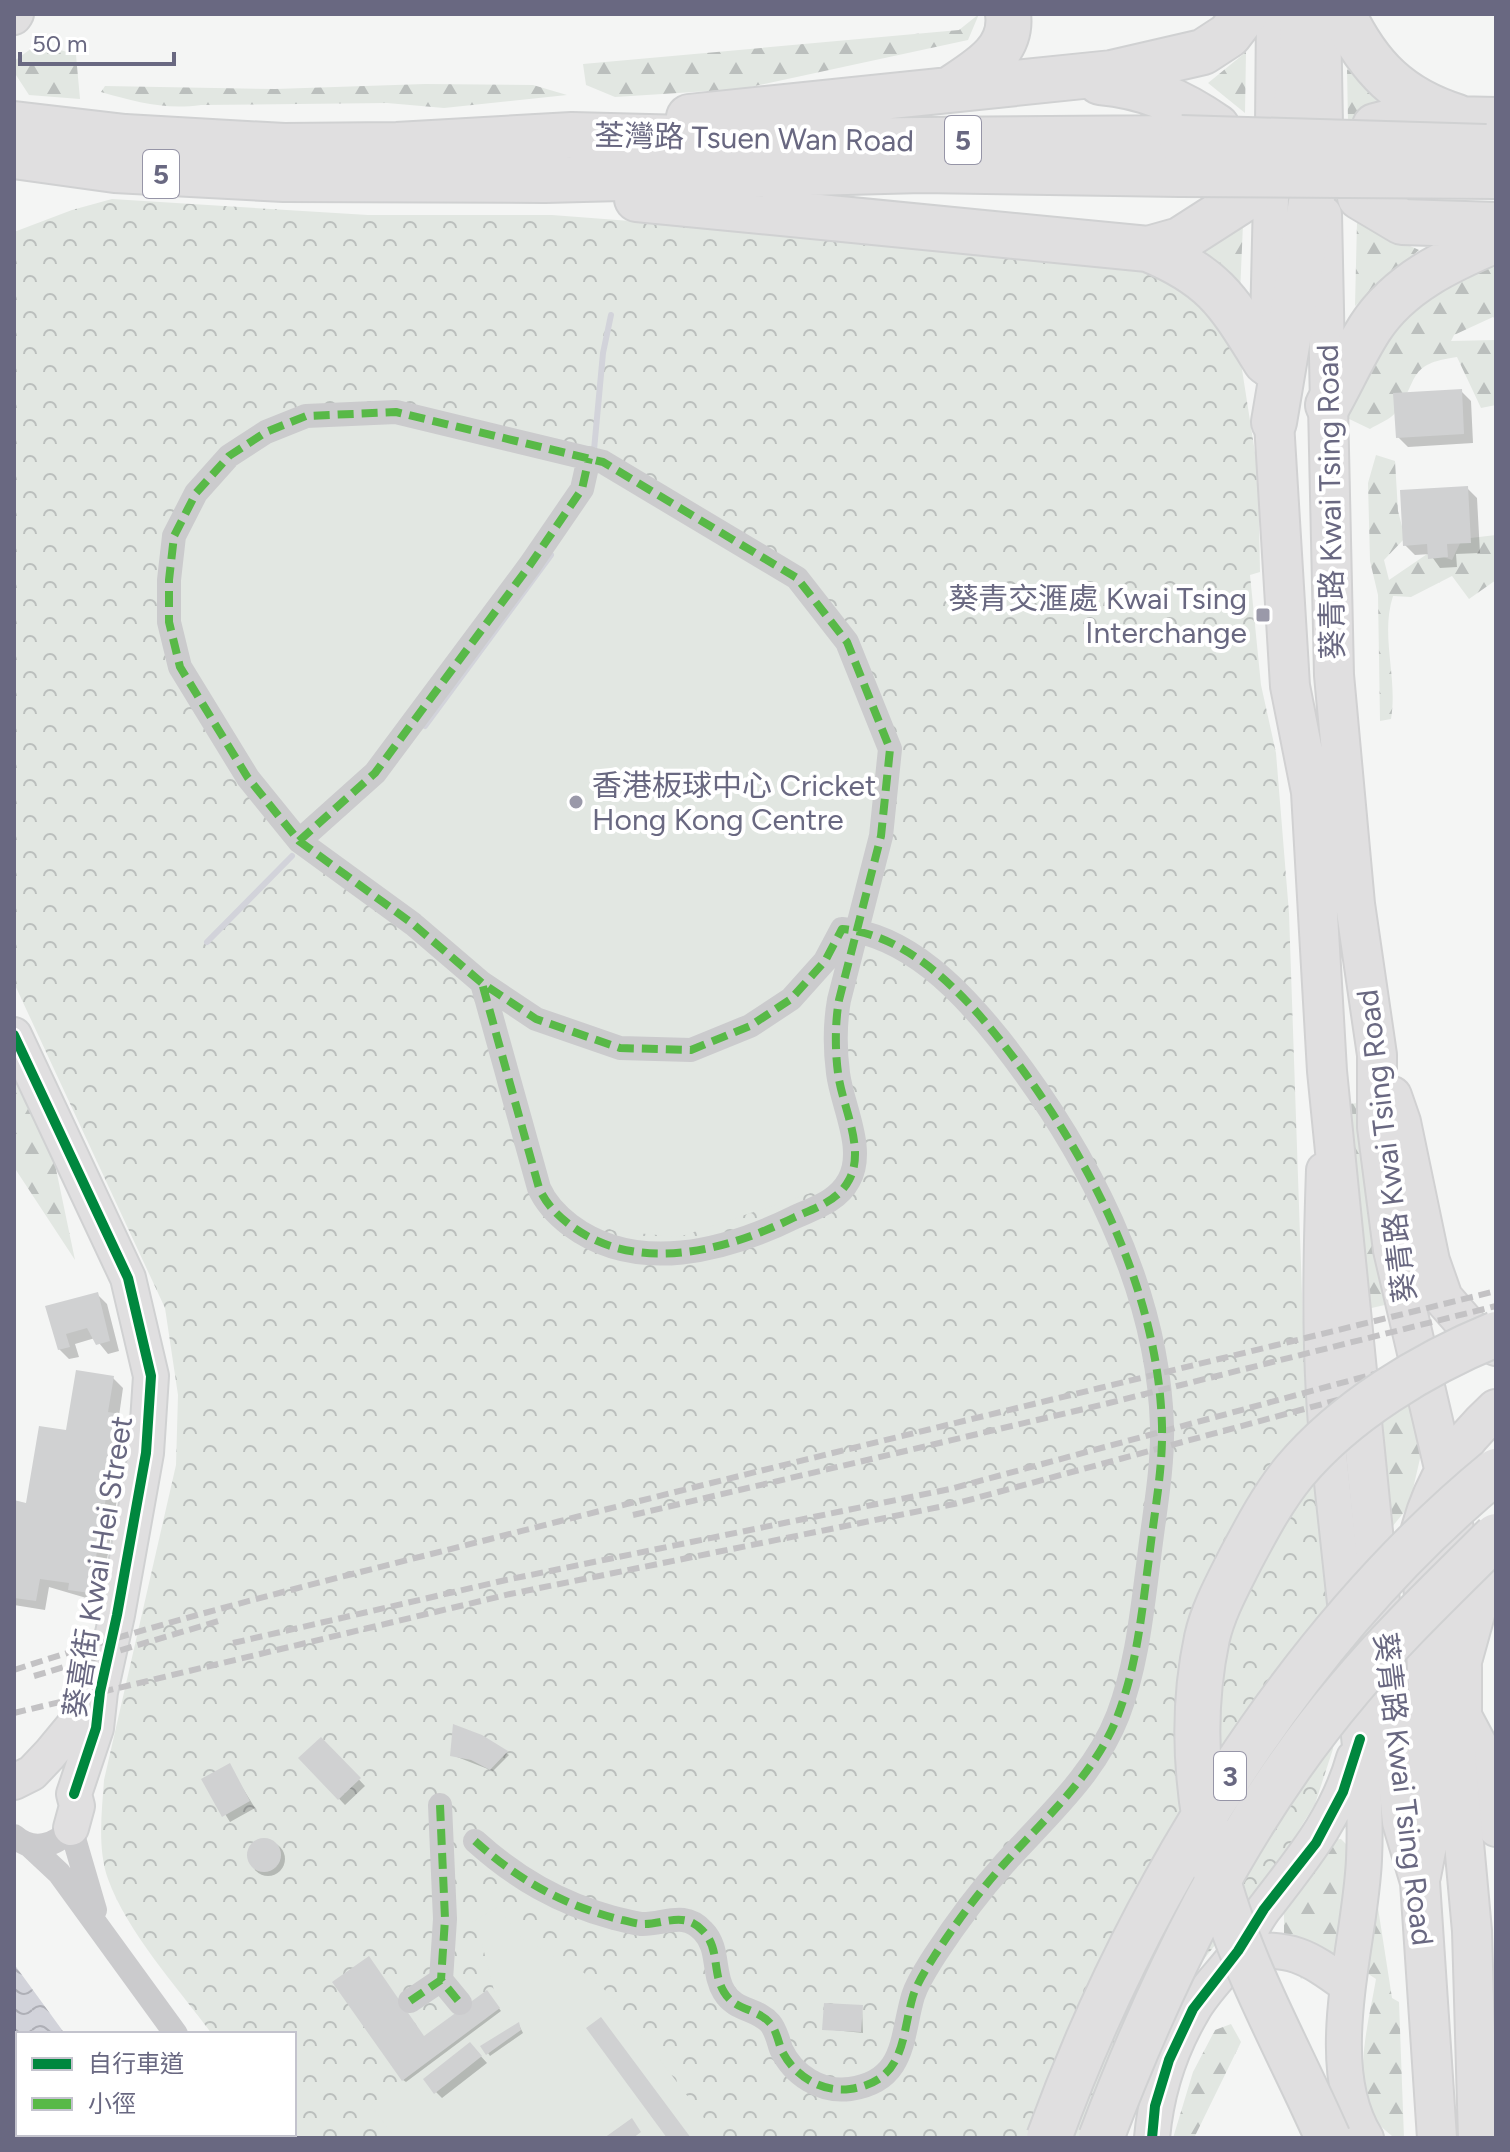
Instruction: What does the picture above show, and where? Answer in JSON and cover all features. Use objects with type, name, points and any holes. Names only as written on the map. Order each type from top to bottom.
[{"type":"highway","points":[[952,88],[999,51],[1008,36],[1008,14]]},
{"type":"highway","points":[[572,135],[667,119],[952,88],[1074,79],[1203,52],[1229,35],[1245,14]]},
{"type":"highway","points":[[1297,124],[1303,14]]},
{"type":"highway","points":[[1343,14],[1357,43],[1397,88],[1427,107],[1477,118]]},
{"type":"highway","points":[[1272,60],[1297,124]]},
{"type":"highway","points":[[1074,79],[1145,88],[1173,100],[1217,127]]},
{"type":"highway","points":[[1375,126],[1406,118],[1477,118]]},
{"type":"highway","name":"荃灣路 Tsuen Wan Road","points":[[28,143],[397,145],[572,135],[1127,156],[1496,176]]},
{"type":"highway","name":"荃灣路 Tsuen Wan Road","points":[[28,143],[185,176],[545,180],[922,170],[1127,156],[1215,138],[1496,147]]},
{"type":"highway","points":[[545,180],[591,193],[675,204],[1148,249],[1183,263],[1215,286],[1266,362]]},
{"type":"highway","points":[[1148,249],[1302,200],[1402,222],[1496,225]]},
{"type":"highway","points":[[1302,200],[1324,284]]},
{"type":"highway","points":[[1274,422],[1286,366],[1302,200]]},
{"type":"highway","points":[[1328,405],[1372,325],[1399,296],[1433,269],[1496,240]]},
{"type":"highway","points":[[1328,2138],[1244,1954],[1214,1867],[1197,1770],[1198,1703],[1207,1635],[1227,1586],[1267,1510],[1293,1473],[1322,1442],[1388,1391],[1458,1349],[1496,1334]]},
{"type":"highway","name":"3","points":[[1049,2138],[1104,1998],[1180,1855],[1228,1779],[1324,1648],[1393,1569],[1496,1471]]},
{"type":"highway","name":"3","points":[[1101,2138],[1160,1994],[1206,1901],[1259,1811],[1349,1688],[1496,1536]]},
{"type":"main road","points":[[1272,60],[1274,14]]},
{"type":"main road","points":[[1297,124],[1323,14]]},
{"type":"main road","name":"葵青路 Kwai Tsing Road","points":[[1302,200],[1266,362],[1274,422],[1290,686],[1311,792],[1327,1071],[1402,1822],[1420,1882],[1437,2138]]},
{"type":"main road","name":"葵青路 Kwai Tsing Road","points":[[1324,284],[1334,675],[1355,904],[1377,1055],[1377,1127],[1393,1250],[1444,1468],[1454,1530],[1462,1668],[1462,1712],[1456,1755],[1472,1931],[1478,2138]]},
{"type":"main road","name":"葵喜街 Kwai Hei Street","points":[[14,1035],[128,1278],[151,1376],[146,1453],[100,1692],[96,1728],[74,1794],[77,1806],[71,1828]]},
{"type":"main road","points":[[1377,1055],[1401,1122],[1430,1261],[1443,1298],[1471,1330],[1496,1346]]},
{"type":"main road","points":[[1327,1071],[1321,1267],[1327,1432],[1360,1739],[1364,1859],[1344,2028],[1349,2100],[1366,2138]]},
{"type":"main road","points":[[1420,1882],[1433,1815],[1421,1529],[1428,1500],[1444,1468],[1496,1409]]},
{"type":"main road","points":[[1454,1530],[1474,1485],[1496,1455]]},
{"type":"main road","points":[[1462,1668],[1496,1546]]},
{"type":"main road","name":"葵喜街 Kwai Hei Street","points":[[23,1777],[72,1731],[100,1692]]},
{"type":"main road","points":[[1462,1712],[1487,1759],[1496,1829]]},
{"type":"main road","points":[[1152,2138],[1155,2106],[1169,2060],[1193,2009],[1238,1951],[1264,1909],[1316,1843],[1343,1792],[1360,1739]]},
{"type":"main road","points":[[1238,1951],[1270,1949],[1302,1954],[1348,1986]]},
{"type":"street","points":[[475,1841],[507,1871],[581,1907],[640,1924],[678,1919],[693,1922],[713,1945],[725,1994],[738,2006],[770,2023],[794,2067],[824,2087],[855,2088],[876,2080],[894,2064],[904,2044],[914,1995],[928,1966],[963,1913],[1080,1780],[1117,1716],[1141,1622],[1162,1447],[1156,1367],[1137,1296],[1096,1189],[1029,1078],[980,1015],[930,967],[858,930],[842,929],[825,961],[791,999],[750,1026],[691,1050],[620,1048],[536,1019],[482,983],[413,924],[299,841],[248,778],[180,667],[169,622],[169,580],[174,536],[196,493],[229,456],[266,432],[306,416],[352,411],[396,412],[603,462],[797,578],[847,642],[890,749],[881,836],[858,930],[837,1010],[838,1071],[855,1152],[850,1179],[833,1199],[767,1231],[701,1250],[650,1253],[607,1248],[581,1233],[549,1206],[537,1182],[482,983]]},
{"type":"street","points":[[299,841],[375,773],[582,489],[589,458]]},
{"type":"street","points":[[23,1777],[59,1777],[74,1794]]},
{"type":"street","points":[[440,1805],[445,1919],[441,1980],[460,2003]]},
{"type":"street","points":[[18,1838],[53,1844],[71,1828],[102,1932]]},
{"type":"street","points":[[18,1838],[59,1873],[175,2032]]},
{"type":"street","points":[[410,2001],[441,1980]]},
{"type":"green space","points":[[979,14],[968,40],[741,89],[615,97],[586,85],[583,64],[959,30]]},
{"type":"green space","points":[[39,43],[76,55],[80,99],[29,95],[14,72],[14,61]]},
{"type":"green space","points":[[1246,52],[1245,113],[1208,83]]},
{"type":"green space","points":[[1347,69],[1390,101],[1348,122]]},
{"type":"green space","points":[[425,84],[533,85],[567,95],[444,108],[387,103],[163,106],[101,92],[105,86],[275,89]]},
{"type":"green space","points":[[112,199],[368,215],[552,215],[1115,258],[1189,279],[1241,363],[1258,472],[1260,572],[1250,575],[1261,685],[1276,753],[1289,913],[1305,1382],[1338,1702],[1333,1749],[1315,1804],[1275,1869],[1197,1968],[1132,2109],[1127,2138],[287,2138],[286,2136],[296,2136],[296,2032],[210,2032],[127,1919],[108,1879],[102,1855],[104,1780],[176,1465],[178,1395],[165,1308],[14,983],[14,232]]},
{"type":"green space","points":[[1357,222],[1419,250],[1355,306]]},
{"type":"green space","points":[[1243,224],[1240,294],[1196,255]]},
{"type":"green space","points":[[1496,259],[1496,320],[1493,317],[1454,335],[1451,341],[1496,340],[1496,405],[1481,408],[1457,357],[1429,364],[1422,369],[1396,412],[1370,429],[1343,416],[1404,300]]},
{"type":"green space","name":"香港板球中心 Cricket Hong Kong Centre","points":[[395,421],[599,471],[791,586],[839,647],[880,750],[872,835],[840,1012],[853,1123],[870,1173],[679,1237],[615,1231],[575,1216],[541,1174],[490,978],[305,834],[249,769],[185,657],[174,606],[183,536],[201,495],[237,456],[273,436],[314,428]]},
{"type":"green space","points":[[1376,455],[1395,461],[1398,511],[1405,538],[1384,560],[1389,580],[1430,552],[1452,560],[1462,539],[1496,535],[1496,580],[1469,599],[1452,576],[1411,597],[1393,596],[1388,641],[1393,703],[1391,719],[1380,721],[1378,595],[1370,561],[1368,483]]},
{"type":"green space","points":[[14,1070],[52,1150],[75,1260],[14,1167]]},
{"type":"green space","points":[[1358,1103],[1389,1304],[1363,1310],[1348,1104]]},
{"type":"green space","points":[[1404,1386],[1422,1450],[1409,1506],[1392,1527],[1377,1408]]},
{"type":"green space","points":[[1341,1839],[1355,1853],[1347,1907],[1378,1908],[1392,1998],[1399,2002],[1404,2138],[1394,2138],[1379,2124],[1366,2099],[1364,2048],[1376,1979],[1335,1952],[1301,1979],[1284,1939],[1284,1881],[1307,1841]]},
{"type":"green space","points":[[497,1907],[523,1939],[584,1973],[612,1996],[719,2138],[395,2138],[371,2105],[410,2070],[498,2006],[481,1940],[472,1922]]},
{"type":"green space","points":[[1231,2024],[1241,2042],[1194,2138],[1173,2138],[1193,2072],[1215,2030]]},
{"type":"water","points":[[14,1964],[64,2032],[16,2032],[16,2136],[140,2138],[14,2138]]},
{"type":"building","points":[[1462,389],[1464,434],[1396,438],[1393,393]]},
{"type":"building","points":[[1468,486],[1471,543],[1447,544],[1448,557],[1428,559],[1427,544],[1403,546],[1400,490]]},
{"type":"building","points":[[98,1292],[110,1341],[96,1345],[87,1328],[66,1334],[70,1347],[58,1350],[45,1306]]},
{"type":"building","points":[[76,1370],[114,1376],[108,1412],[120,1414],[90,1593],[68,1590],[69,1583],[40,1579],[36,1601],[14,1598],[14,1500],[26,1503],[39,1426],[66,1430]]},
{"type":"building","points":[[453,1724],[482,1735],[508,1751],[490,1770],[471,1760],[450,1756]]},
{"type":"building","points":[[321,1737],[361,1778],[338,1800],[298,1758]]},
{"type":"building","points":[[230,1763],[250,1801],[222,1817],[201,1779]]},
{"type":"building","points":[[264,1838],[276,1843],[281,1855],[276,1867],[264,1872],[252,1867],[247,1855],[252,1843]]},
{"type":"building","points":[[369,1956],[424,2036],[487,1990],[500,2008],[402,2081],[332,1982]]},
{"type":"building","points":[[824,2003],[863,2005],[861,2032],[822,2030]]},
{"type":"building","points":[[601,2017],[691,2138],[667,2138],[586,2028]]},
{"type":"building","points":[[519,2022],[521,2030],[486,2055],[480,2046]]},
{"type":"building","points":[[470,2042],[482,2056],[434,2094],[423,2079]]},
{"type":"building","points":[[632,2118],[641,2132],[633,2138],[604,2138]]},
{"type":"waterway","points":[[594,450],[603,353],[611,315]]},
{"type":"waterway","points":[[425,726],[551,555]]},
{"type":"waterway","points":[[207,942],[292,856]]},
{"type":"railway","points":[[14,1670],[207,1612],[337,1578],[1496,1291]]},
{"type":"railway","points":[[633,1515],[1101,1405],[1496,1306]]},
{"type":"railway","points":[[233,1643],[506,1580],[950,1489],[1496,1341]]},
{"type":"railway","points":[[14,1713],[510,1594],[954,1504],[1496,1357]]},
{"type":"railway","points":[[34,1676],[222,1620]]},
{"type":"marked path","points":[[475,1841],[522,1878],[575,1905],[638,1924],[681,1920],[696,1925],[712,1945],[724,1992],[734,2003],[759,2014],[770,2023],[786,2058],[809,2080],[829,2088],[850,2089],[882,2077],[898,2055],[913,1996],[935,1955],[985,1886],[1083,1776],[1118,1715],[1138,1638],[1162,1442],[1157,1374],[1147,1322],[1131,1271],[1088,1173],[1061,1126],[1000,1040],[950,985],[911,954],[866,933],[842,929],[825,961],[791,999],[750,1026],[691,1050],[620,1048],[536,1019],[482,983],[413,924],[299,841],[248,778],[180,667],[169,622],[169,580],[174,536],[196,493],[229,456],[266,432],[306,416],[396,412],[603,462],[797,578],[847,642],[890,749],[881,836],[839,1000],[837,1018],[838,1073],[854,1141],[854,1168],[844,1187],[825,1203],[740,1240],[682,1252],[624,1250],[596,1240],[570,1225],[552,1209],[539,1188],[482,983]]},
{"type":"marked path","points":[[299,841],[375,773],[530,565],[582,489],[589,458]]},
{"type":"marked path","points":[[440,1805],[445,1919],[441,1980]]},
{"type":"marked path","points":[[410,2001],[441,1980],[460,2003]]},
{"type":"cycle path","points":[[14,1035],[128,1278],[151,1376],[146,1453],[117,1615],[100,1692],[96,1728],[74,1794]]},
{"type":"cycle path","points":[[1152,2138],[1155,2106],[1169,2060],[1193,2009],[1238,1951],[1264,1909],[1316,1843],[1343,1792],[1360,1739]]},
{"type":"place","name":"葵青交滙處 Kwai Tsing Interchange","points":[[1263,615]]},
{"type":"place","name":"香港板球中心 Cricket Hong Kong Centre","points":[[576,802]]}]
